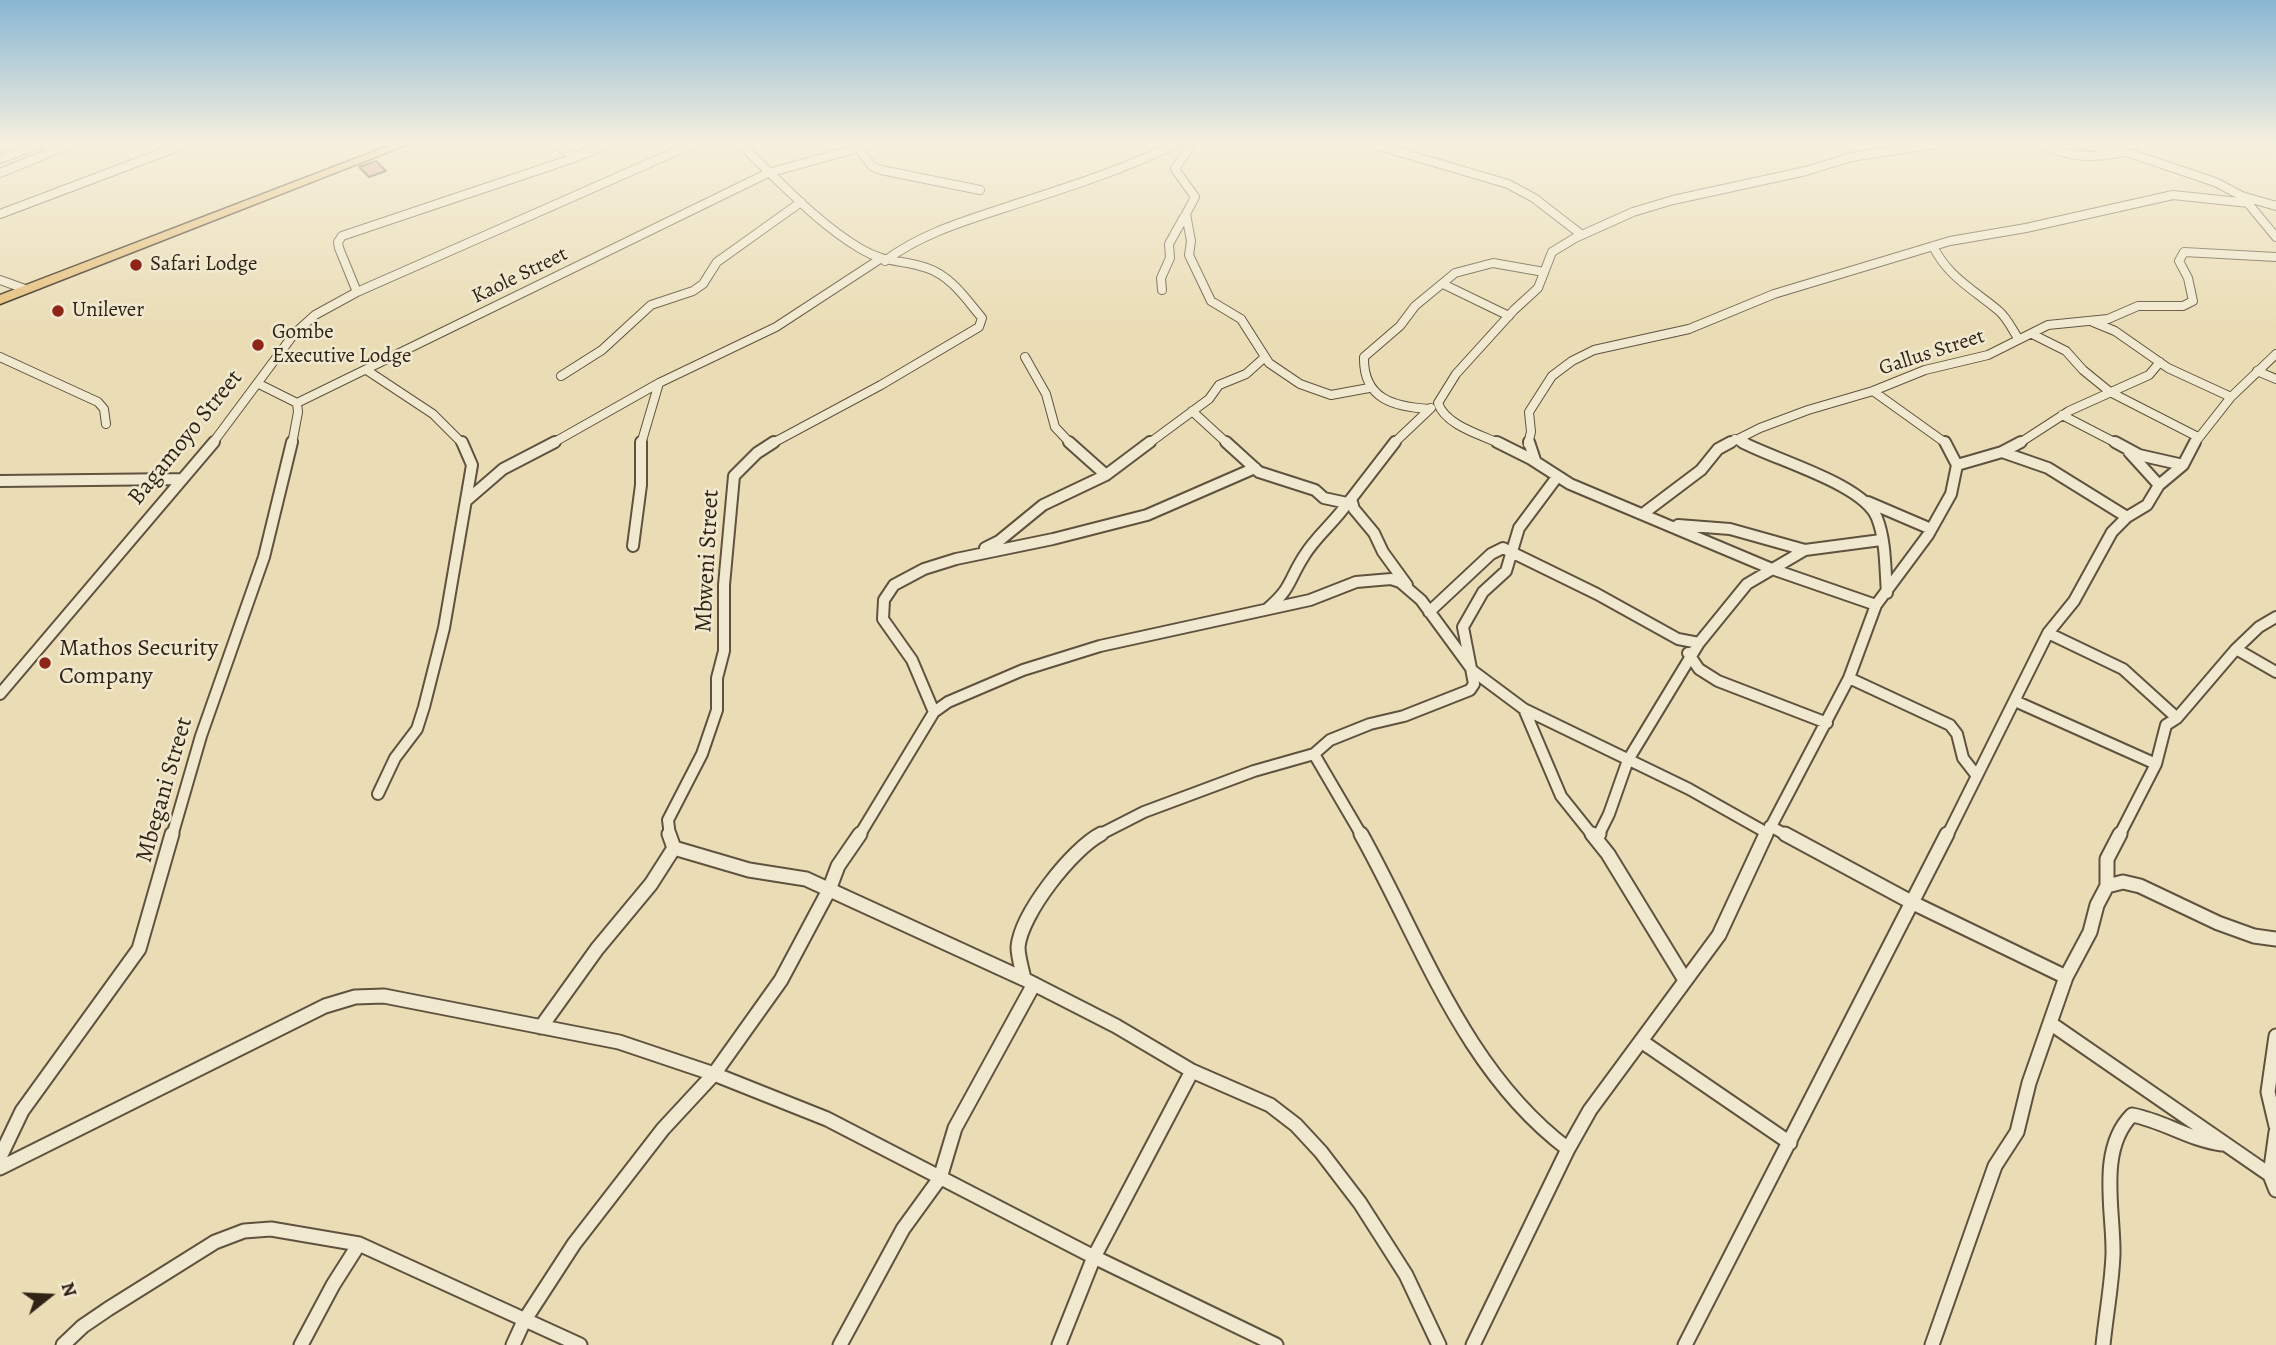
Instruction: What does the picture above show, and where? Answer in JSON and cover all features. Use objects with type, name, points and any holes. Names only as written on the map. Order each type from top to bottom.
[{"type":"main road","points":[[0,300],[242,206]]},
{"type":"street","points":[[0,214],[22,206]]},
{"type":"street","points":[[357,292],[339,248],[338,242],[342,236],[432,206]]},
{"type":"street","name":"Bagamoyo Street","points":[[0,694],[230,424],[305,322],[357,292],[553,206]]},
{"type":"street","name":"Kaole Street","points":[[297,403],[701,206]]},
{"type":"street","points":[[561,376],[603,350],[642,310],[703,284],[717,262],[796,206]]},
{"type":"street","name":"Mbweni Street","points":[[674,848],[667,828],[668,820],[702,754],[717,710],[717,678],[724,651],[724,584],[734,476],[769,444],[881,385],[979,327],[982,322],[982,318],[937,272],[883,260],[806,206]]},
{"type":"street","points":[[464,503],[503,469],[659,383],[776,327],[902,248],[956,224],[1011,206]]},
{"type":"street","points":[[1162,290],[1161,278],[1170,258],[1169,244],[1190,206]]},
{"type":"street","points":[[1544,206],[1582,235]]},
{"type":"street","points":[[1266,610],[1286,593],[1304,555],[1336,520],[1393,444],[1434,406],[1452,378],[1538,288],[1552,252],[1582,235],[1654,206]]},
{"type":"street","points":[[1537,463],[1528,445],[1531,432],[1529,412],[1552,376],[1584,354],[1605,346],[1689,329],[1774,294],[1933,246],[2125,206]]},
{"type":"street","points":[[2250,206],[2276,237]]},
{"type":"street","points":[[1186,214],[1191,241],[1189,255],[1208,297],[1241,319],[1275,368],[1309,389],[1322,393],[1337,395],[1369,388]]},
{"type":"street","points":[[1933,246],[1941,263],[1968,289],[2001,313],[2018,338]]},
{"type":"street","name":"Gallus Street","points":[[1644,513],[1701,470],[1718,449],[1735,439],[1808,410],[1873,391],[1925,370],[1988,355],[2018,338],[2054,325],[2120,315],[2138,306],[2189,304],[2193,301],[2192,293],[2179,261],[2183,252],[2276,257]]},
{"type":"street","points":[[1544,272],[1493,262],[1455,273],[1415,306],[1400,326],[1364,357],[1364,379],[1369,388],[1374,394],[1401,406],[1434,406],[1452,420],[1537,463],[1557,477],[1772,569],[1876,606]]},
{"type":"street","points":[[0,280],[25,289]]},
{"type":"street","points":[[1443,284],[1509,316]]},
{"type":"street","points":[[2090,321],[2115,331],[2160,362],[2231,397]]},
{"type":"street","points":[[2054,325],[2066,351],[2083,370],[2110,392],[2198,437]]},
{"type":"street","points":[[2032,334],[2066,351]]},
{"type":"street","points":[[1688,1344],[2048,633],[2074,601],[2112,532],[2127,517],[2147,505],[2159,485],[2183,465],[2198,437],[2231,397],[2276,354]]},
{"type":"street","points":[[0,357],[89,396],[104,410],[106,424]]},
{"type":"street","points":[[1025,357],[1046,394],[1059,434],[1106,475]]},
{"type":"street","points":[[934,712],[912,660],[896,635],[884,624],[882,613],[885,596],[895,585],[999,541],[1043,505],[1106,475],[1209,399],[1219,385],[1246,374],[1265,357]]},
{"type":"street","points":[[1957,465],[2002,452],[2032,437],[2062,415],[2149,375],[2160,362]]},
{"type":"street","points":[[368,370],[441,423],[466,447],[472,466],[444,628],[424,708],[416,729],[396,758],[378,794]]},
{"type":"street","points":[[2257,371],[2276,379]]},
{"type":"street","points":[[633,546],[641,485],[641,440],[659,383]]},
{"type":"street","points":[[259,384],[297,403]]},
{"type":"street","points":[[1473,1345],[1568,1149],[1590,1110],[1718,935],[1769,829],[1849,678],[1876,606],[1931,529],[1951,494],[1957,465],[1946,443],[1873,391]]},
{"type":"street","name":"Mbegani Street","points":[[0,1157],[22,1111],[138,949],[201,736],[264,557],[288,462],[298,412],[297,403]]},
{"type":"street","points":[[1192,411],[1264,474],[1315,489],[1324,498],[1349,501]]},
{"type":"street","points":[[2062,415],[2128,450],[2183,465]]},
{"type":"street","points":[[1735,439],[1931,529]]},
{"type":"street","points":[[2128,450],[2159,485]]},
{"type":"street","points":[[2002,452],[2048,468],[2127,517]]},
{"type":"street","points":[[974,553],[1034,544],[1151,514],[1189,500],[1234,475],[1255,468]]},
{"type":"street","points":[[840,1345],[902,1229],[940,1178],[955,1128],[1029,981],[1018,948],[1021,934],[1058,874],[1087,841],[1144,812],[1254,771],[1314,754],[1330,740],[1470,690],[1474,684],[1473,671],[1463,627],[1483,592],[1506,571],[1519,528],[1557,477]]},
{"type":"street","points":[[0,481],[182,479]]},
{"type":"street","points":[[1349,501],[1374,533],[1383,552],[1412,593],[1473,671],[1524,709],[2066,977]]},
{"type":"street","points":[[1868,502],[1874,510],[1881,540],[1887,593]]},
{"type":"street","points":[[1670,524],[1730,529],[1805,550]]},
{"type":"street","points":[[1596,839],[1614,803],[1628,760],[1699,643],[1741,590],[1805,550],[1881,540]]},
{"type":"street","points":[[1429,612],[1491,554],[1503,548],[1678,639],[1699,643]]},
{"type":"street","points":[[513,1345],[524,1321],[566,1255],[610,1195],[663,1129],[714,1074],[781,980],[829,890],[838,866],[873,815],[934,712],[948,702],[1023,670],[1100,646],[1310,600],[1369,580],[1391,579],[1412,593]]},
{"type":"street","points":[[1933,1345],[1995,1166],[2017,1132],[2029,1083],[2066,977],[2090,932],[2097,905],[2107,886],[2107,859],[2156,764],[2166,725],[2177,718],[2236,649],[2259,627],[2276,617]]},
{"type":"street","points":[[2048,633],[2123,669],[2177,718]]},
{"type":"street","points":[[1678,639],[1699,669],[1718,681],[1827,723]]},
{"type":"street","points":[[2236,649],[2276,672]]},
{"type":"street","points":[[1849,678],[1950,725],[1957,734],[1963,758],[1977,776]]},
{"type":"street","points":[[2015,701],[2156,764]]},
{"type":"street","points":[[1524,709],[1561,796],[1596,839],[1685,980]]},
{"type":"street","points":[[1314,754],[1390,887],[1452,1011],[1486,1065],[1551,1139],[1568,1149]]},
{"type":"street","points":[[541,1027],[603,940],[659,877],[674,848],[749,870],[798,877],[1029,981],[1116,1026],[1192,1071],[1270,1105],[1296,1125],[1321,1152],[1360,1203],[1406,1275],[1439,1345]]},
{"type":"street","points":[[2107,886],[2123,883],[2140,886],[2218,923],[2254,936],[2276,939]]},
{"type":"street","points":[[0,1168],[26,1158],[222,1056],[325,1006],[355,997],[384,996],[619,1042],[714,1074],[827,1119],[1094,1257],[1276,1345]]},
{"type":"street","points":[[2050,1023],[2273,1177]]},
{"type":"street","points":[[2276,1036],[2268,1092],[2276,1126]]},
{"type":"street","points":[[1641,1041],[1790,1143]]},
{"type":"street","points":[[1059,1345],[1094,1257],[1192,1071]]},
{"type":"street","points":[[2103,1345],[2113,1253],[2109,1214],[2110,1168],[2123,1124],[2132,1115],[2143,1116],[2198,1140],[2222,1144]]},
{"type":"street","points":[[2276,1132],[2273,1177],[2276,1190]]},
{"type":"street","points":[[62,1345],[108,1309],[227,1236],[243,1231],[271,1229],[359,1244],[580,1345]]},
{"type":"street","points":[[301,1345],[359,1244]]},
{"type":"place","name":"Safari Lodge","points":[[136,265]]},
{"type":"place","name":"Unilever","points":[[58,311]]},
{"type":"place","name":"Gombe Executive Lodge","points":[[258,345]]},
{"type":"place","name":"Mathos Security Company","points":[[45,663]]}]
